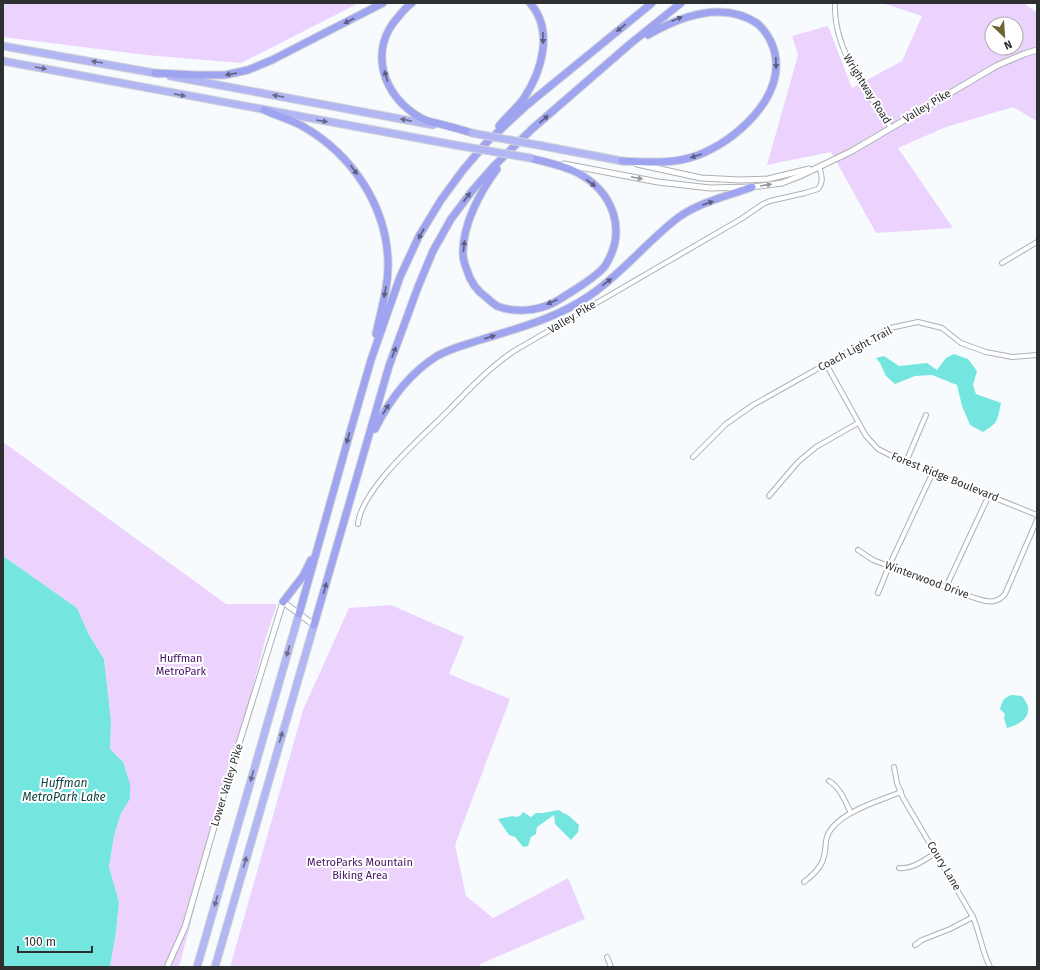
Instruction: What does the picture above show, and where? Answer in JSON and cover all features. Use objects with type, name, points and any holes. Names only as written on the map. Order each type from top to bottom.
[{"type":"highway","points":[[155,73],[225,75],[248,70],[272,60],[384,3]]},
{"type":"highway","points":[[412,3],[392,23],[384,38],[382,58],[385,77],[391,91],[404,106],[423,119],[472,133]]},
{"type":"highway","points":[[197,967],[371,360],[400,277],[419,236],[445,194],[505,118],[523,98],[536,75],[544,47],[543,27],[536,10],[530,3]]},
{"type":"highway","points":[[487,142],[527,105],[652,3]]},
{"type":"highway","points":[[215,967],[368,443],[389,366],[433,251],[451,219],[472,191],[493,167],[532,129],[630,44],[681,3]]},
{"type":"highway","points":[[3,46],[155,73],[622,161],[661,162],[678,160],[701,154],[724,142],[749,121],[766,99],[772,87],[776,73],[775,52],[772,43],[760,27],[746,16],[726,10],[704,11],[689,15],[666,24],[630,44]]},
{"type":"highway","points":[[3,61],[142,86],[209,100],[454,145],[530,158],[575,172],[596,186],[609,202],[615,220],[616,239],[613,248],[604,267],[585,283],[552,303],[532,309],[514,310],[496,305],[481,294],[469,278],[463,256],[465,235],[472,211],[484,186],[515,146]]},
{"type":"highway","points":[[264,110],[304,127],[328,144],[352,166],[368,190],[379,214],[386,238],[388,262],[386,286],[371,360]]},
{"type":"highway","points":[[368,443],[389,404],[420,370],[438,356],[461,346],[545,320],[567,309],[589,296],[615,276],[650,241],[680,216],[702,205],[752,187]]},
{"type":"highway","points":[[283,602],[317,552]]},
{"type":"street","name":"Wrightway Road","points":[[835,3],[836,26],[838,36],[845,53],[891,128]]},
{"type":"street","name":"Valley Pike","points":[[530,158],[658,182],[710,188],[752,187],[782,183],[852,151],[996,66],[1037,50]]},
{"type":"street","name":"Valley Pike","points":[[622,161],[701,178],[740,180],[768,179],[819,167]]},
{"type":"street","name":"Valley Pike","points":[[358,524],[366,502],[385,474],[474,384],[498,362],[514,351],[763,204],[818,189],[822,180],[819,167]]},
{"type":"street","points":[[1002,263],[1037,242]]},
{"type":"street","name":"Coach Light Trail","points":[[693,457],[726,424],[753,405],[890,328],[918,322],[942,328],[961,343],[986,352],[1012,357],[1037,355]]},
{"type":"street","name":"Forest Ridge Boulevard","points":[[826,364],[858,423],[866,436],[878,449],[906,462],[1037,515]]},
{"type":"street","points":[[906,462],[926,415]]},
{"type":"street","points":[[768,496],[798,462],[816,447],[858,423]]},
{"type":"street","points":[[878,593],[933,472]]},
{"type":"street","points":[[946,587],[989,495]]},
{"type":"street","name":"Winterwood Drive","points":[[858,550],[873,560],[988,602],[998,600],[1005,594],[1037,520]]},
{"type":"street","points":[[283,602],[314,626]]},
{"type":"street","name":"Lower Valley Pike","points":[[167,967],[185,927],[228,779],[283,602]]},
{"type":"street","name":"Coury Lane","points":[[894,767],[901,792],[973,917],[980,933],[990,967]]},
{"type":"street","points":[[829,782],[833,784],[841,793],[851,813]]},
{"type":"street","points":[[804,882],[817,871],[822,863],[827,837],[832,827],[839,820],[851,813],[901,792]]},
{"type":"street","points":[[899,868],[912,867],[936,853]]},
{"type":"street","points":[[915,945],[922,940],[973,917]]},
{"type":"street","points":[[607,957],[611,967]]},
{"type":"green space","points":[[3,3],[359,3],[241,63],[146,55],[3,37]]},
{"type":"green space","points":[[882,3],[1024,3],[1037,13],[1037,121],[1013,107],[946,127],[898,148],[953,228],[876,233],[831,152],[767,165],[798,55],[792,36],[828,26],[852,88],[902,61],[922,16]]},
{"type":"green space","name":"Huffman MetroPark","points":[[3,442],[226,604],[277,604],[266,637],[179,967],[110,967],[119,902],[109,867],[114,836],[121,813],[130,799],[123,762],[110,749],[111,721],[104,659],[89,635],[77,608],[3,556]]},
{"type":"green space","name":"MetroParks Mountain Biking Area","points":[[391,605],[464,637],[449,674],[510,699],[455,845],[466,896],[493,918],[568,878],[585,919],[480,964],[480,967],[230,967],[303,710],[349,608]]},
{"type":"water","points":[[954,354],[968,359],[977,371],[973,385],[976,394],[1001,403],[999,414],[995,423],[983,432],[970,425],[962,406],[957,385],[932,375],[915,376],[895,384],[886,376],[876,358],[884,356],[899,366],[927,363],[937,370],[946,358]]},
{"type":"water","name":"Huffman MetroPark Lake","points":[[3,556],[77,608],[89,635],[104,659],[111,721],[110,749],[123,762],[130,784],[130,799],[121,813],[114,836],[109,867],[119,902],[110,967],[3,967]]},
{"type":"water","points":[[1012,695],[1022,696],[1026,702],[1028,712],[1025,719],[1014,726],[1007,728],[1004,718],[1005,714],[1000,709],[1004,700]]},
{"type":"water","points":[[559,810],[568,815],[579,825],[578,832],[571,840],[555,824],[554,815],[537,827],[536,834],[531,837],[528,846],[523,847],[515,837],[509,835],[498,819],[520,816],[523,812],[531,817],[536,813]]}]
